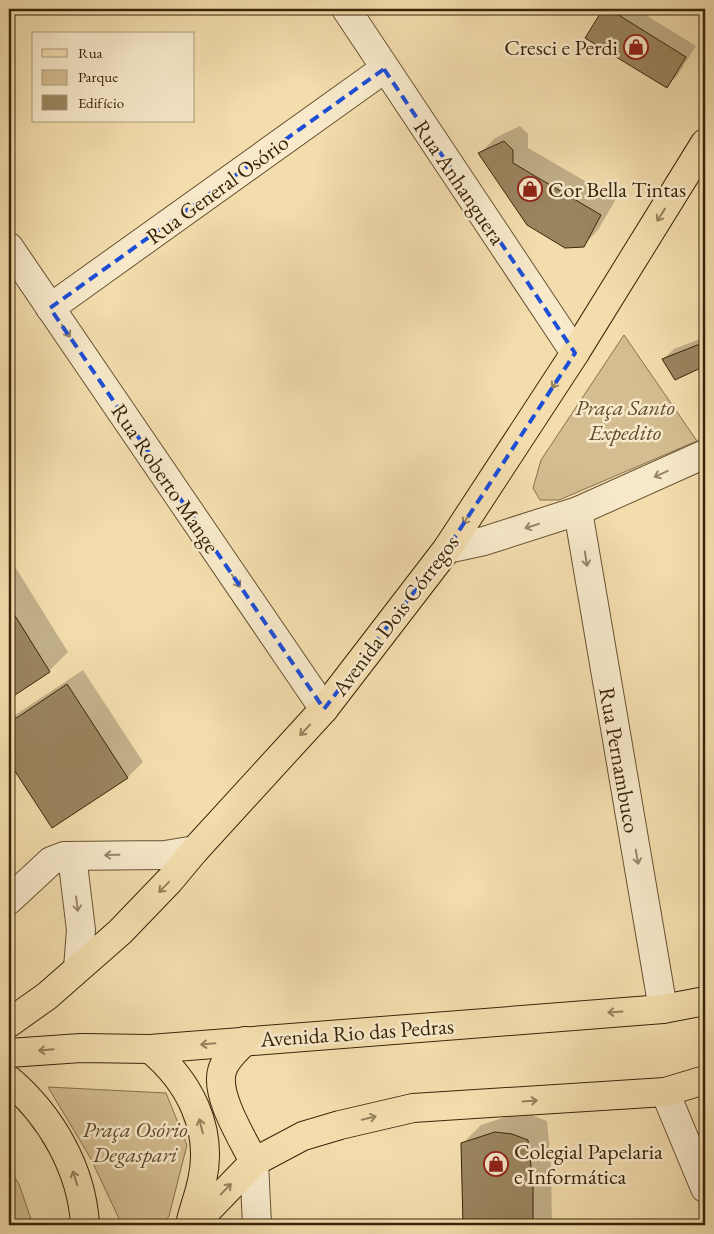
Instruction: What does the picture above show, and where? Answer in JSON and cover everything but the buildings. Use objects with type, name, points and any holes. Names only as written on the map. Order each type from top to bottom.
[{"type":"main road","name":"Avenida Dois Córregos","points":[[9,1023],[35,1005],[120,932],[170,880],[324,709],[447,549],[575,354],[705,144]]},
{"type":"main road","name":"Avenida Rio das Pedras","points":[[9,1054],[81,1048],[150,1049],[663,1008],[705,1001]]},
{"type":"main road","points":[[245,1040],[228,1059],[222,1069],[220,1082],[222,1095],[254,1162]]},
{"type":"main road","points":[[150,1049],[169,1064],[185,1084],[196,1106],[203,1130],[205,1156],[203,1180],[190,1225]]},
{"type":"main road","points":[[9,1080],[45,1117],[64,1150],[78,1185],[85,1225]]},
{"type":"main road","points":[[194,1225],[254,1162],[303,1136],[413,1108],[665,1092],[705,1080]]},
{"type":"street","name":"Rua Anhanguera","points":[[346,9],[384,69],[575,354]]},
{"type":"street","name":"Rua General Osório","points":[[50,308],[384,69]]},
{"type":"street","name":"Rua Roberto Mange","points":[[9,247],[324,709]]},
{"type":"street","points":[[447,549],[484,541],[578,511],[705,454]]},
{"type":"street","name":"Rua Pernambuco","points":[[578,511],[663,1008]]},
{"type":"street","points":[[9,900],[51,861],[64,856],[165,855],[196,850]]},
{"type":"street","points":[[72,856],[81,930],[78,968]]},
{"type":"street","points":[[665,1092],[705,1188]]},
{"type":"street","points":[[254,1162],[257,1225]]},
{"type":"highlighted area","points":[[384,69],[575,353],[447,549],[324,709],[50,308]]},
{"type":"green space","name":"Praça Santo Expedito","points":[[624,335],[697,441],[559,500],[540,500],[533,488],[541,460]]},
{"type":"green space","name":"Praça Osório Degaspari","points":[[48,1087],[166,1093],[187,1145],[169,1216],[162,1225],[122,1225],[91,1159]]},
{"type":"green space","points":[[9,1169],[19,1184],[33,1225],[9,1225]]},
{"type":"place","name":"Cresci e Perdi","points":[[636,47]]},
{"type":"place","name":"Cor Bella Tintas","points":[[530,189]]},
{"type":"place","name":"Colegial Papelaria e Informática","points":[[496,1164]]}]
